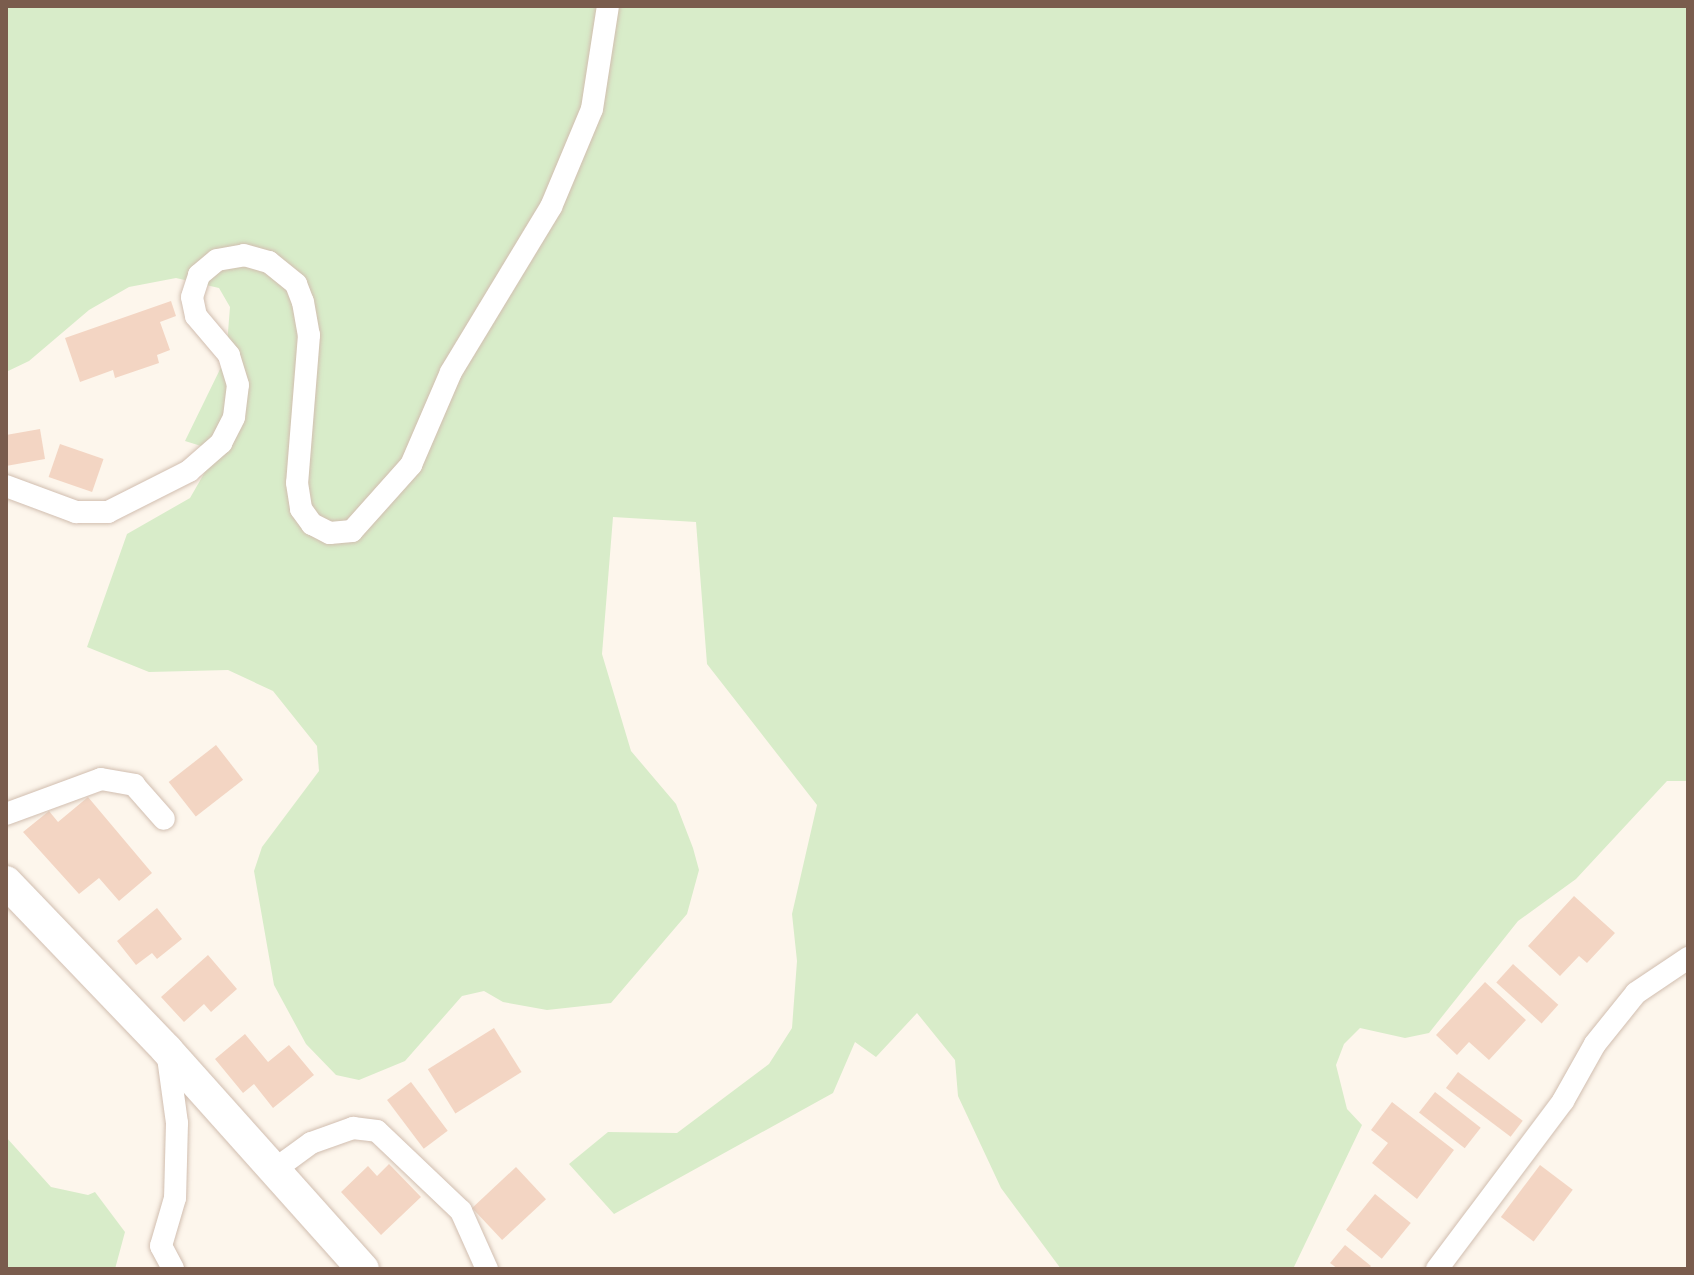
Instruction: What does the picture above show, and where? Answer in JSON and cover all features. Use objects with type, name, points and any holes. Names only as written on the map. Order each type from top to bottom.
[{"type":"street","points":[[6,486],[76,512],[108,512],[189,471],[221,443],[234,417],[238,385],[229,355],[196,316],[192,297],[199,275],[217,260],[244,255],[269,262],[296,284],[303,302],[309,335],[297,483],[301,509],[312,524],[330,533],[352,531],[411,465],[451,372],[551,207],[592,109],[608,6]]},
{"type":"street","points":[[6,814],[101,779],[134,785],[164,819]]},
{"type":"street","points":[[6,882],[167,1050],[363,1269]]},
{"type":"street","points":[[1437,1269],[1563,1101],[1595,1044],[1636,993],[1688,958]]},
{"type":"street","points":[[167,1050],[177,1138],[175,1198],[161,1246],[173,1269]]},
{"type":"street","points":[[274,1170],[311,1143],[353,1128],[377,1131],[461,1211],[487,1269]]},
{"type":"green space","points":[[6,6],[1688,6],[1688,781],[1667,781],[1576,879],[1518,921],[1429,1033],[1405,1038],[1360,1028],[1344,1044],[1336,1065],[1347,1109],[1362,1125],[1293,1269],[1061,1269],[1001,1188],[958,1096],[955,1060],[917,1013],[876,1057],[855,1042],[833,1093],[614,1214],[569,1164],[608,1132],[677,1133],[769,1064],[792,1028],[797,961],[792,914],[817,805],[707,664],[696,522],[613,517],[602,654],[631,751],[676,804],[693,848],[699,870],[687,914],[611,1003],[547,1010],[503,1002],[484,991],[462,996],[405,1061],[359,1080],[336,1075],[306,1044],[274,985],[254,871],[262,847],[319,771],[317,746],[273,691],[228,670],[149,672],[87,647],[127,534],[190,498],[217,451],[185,441],[226,357],[230,307],[219,288],[176,278],[129,287],[89,310],[29,361],[6,372]]},
{"type":"green space","points":[[6,1137],[51,1187],[88,1195],[95,1192],[125,1232],[115,1269],[6,1269]]},
{"type":"building","points":[[171,301],[176,316],[160,322],[170,350],[157,355],[159,363],[115,378],[113,370],[80,382],[65,338]]},
{"type":"building","points":[[40,429],[45,459],[6,466],[6,435]]},
{"type":"building","points":[[60,444],[103,459],[92,492],[49,477]]},
{"type":"building","points":[[216,745],[243,780],[196,817],[169,782]]},
{"type":"building","points":[[88,797],[152,873],[119,901],[99,878],[79,894],[23,832],[49,811],[58,822]]},
{"type":"building","points":[[1574,896],[1615,933],[1587,963],[1579,956],[1560,976],[1528,946]]},
{"type":"building","points":[[157,908],[182,939],[157,959],[152,953],[136,965],[117,941]]},
{"type":"building","points":[[208,955],[237,989],[211,1012],[204,1004],[184,1022],[161,997]]},
{"type":"building","points":[[1513,964],[1558,1005],[1542,1023],[1496,983]]},
{"type":"building","points":[[1485,982],[1526,1020],[1489,1060],[1469,1042],[1457,1055],[1436,1035]]},
{"type":"building","points":[[494,1028],[522,1072],[455,1113],[428,1069]]},
{"type":"building","points":[[245,1034],[268,1062],[289,1045],[314,1075],[273,1108],[254,1084],[243,1093],[215,1059]]},
{"type":"building","points":[[1458,1072],[1523,1121],[1511,1137],[1446,1088]]},
{"type":"building","points":[[411,1082],[448,1131],[424,1149],[387,1100]]},
{"type":"building","points":[[1435,1092],[1481,1128],[1465,1148],[1419,1112]]},
{"type":"building","points":[[1392,1102],[1454,1150],[1417,1199],[1372,1163],[1388,1143],[1371,1130]]},
{"type":"building","points":[[389,1164],[421,1197],[381,1235],[341,1192],[368,1166],[377,1176]]},
{"type":"building","points":[[1540,1165],[1573,1190],[1534,1242],[1501,1217]]},
{"type":"building","points":[[516,1167],[546,1199],[502,1240],[472,1208]]},
{"type":"building","points":[[1375,1194],[1411,1223],[1382,1259],[1346,1230]]},
{"type":"building","points":[[1345,1245],[1371,1266],[1368,1269],[1338,1269],[1330,1263]]}]
